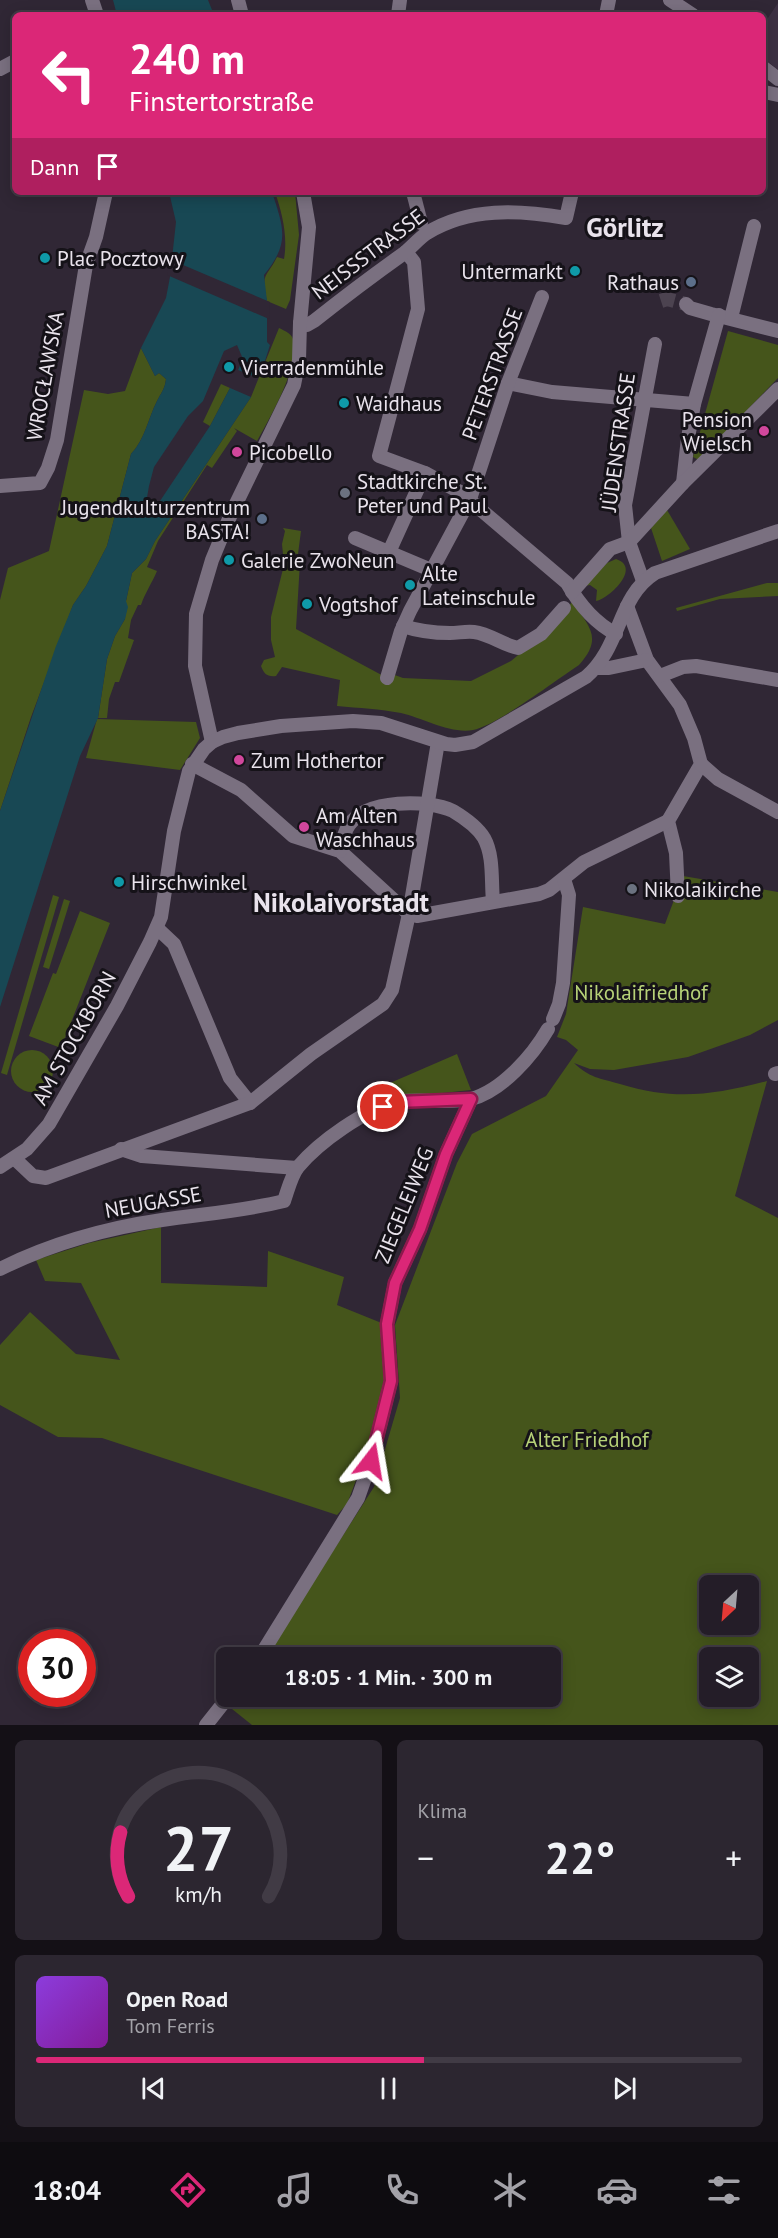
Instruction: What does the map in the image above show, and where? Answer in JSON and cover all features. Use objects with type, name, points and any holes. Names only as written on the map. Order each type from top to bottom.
[{"type":"street","points":[[670,0],[688,12]]},
{"type":"street","points":[[766,70],[778,80]]},
{"type":"street","name":"WROCŁAWSKA","points":[[0,486],[40,483],[48,468],[62,417],[86,265],[96,237],[105,195]]},
{"type":"street","points":[[212,742],[195,666],[196,614],[212,560],[231,514],[294,385],[299,360],[309,227],[304,195]]},
{"type":"street","points":[[414,195],[422,227]]},
{"type":"street","name":"NEISSSTRASSE","points":[[300,323],[307,325],[314,321],[365,280],[406,252],[422,227],[441,226],[469,216],[496,212],[531,212],[566,218],[571,195]]},
{"type":"street","points":[[683,483],[694,404],[754,226]]},
{"type":"street","points":[[406,252],[414,262],[418,309],[379,456],[426,473],[470,500],[567,583],[570,598]]},
{"type":"street","name":"PETERSTRASSE","points":[[387,678],[403,626],[430,570],[470,500],[508,383],[542,297]]},
{"type":"street","points":[[687,308],[778,331]]},
{"type":"street","name":"JÜDENSTRASSE","points":[[643,581],[628,542],[625,505],[655,344]]},
{"type":"street","points":[[508,383],[552,392],[694,404]]},
{"type":"street","points":[[403,626],[440,633],[475,632],[518,648],[541,634],[610,549],[628,542],[683,483],[778,389]]},
{"type":"street","points":[[389,552],[426,473]]},
{"type":"street","points":[[701,764],[668,821],[584,862],[549,890],[539,894],[417,916],[409,914],[340,850],[293,836],[242,790],[192,764],[212,742],[224,736],[281,726],[353,721],[381,723],[455,746],[473,742],[586,677],[596,668],[607,653],[627,606],[643,581],[656,573],[778,531]]},
{"type":"street","points":[[355,538],[430,570]]},
{"type":"street","points":[[570,598],[578,601],[604,628],[616,634]]},
{"type":"street","points":[[627,606],[647,660],[680,705],[694,738],[701,764],[718,779],[778,812]]},
{"type":"street","points":[[596,668],[609,668],[647,660]]},
{"type":"street","points":[[660,676],[682,667],[696,666],[778,680]]},
{"type":"street","points":[[15,1159],[33,1176],[46,1178],[250,1103],[310,1054],[383,1004],[392,990],[409,914],[438,742]]},
{"type":"street","name":"AM STOCKBORN","points":[[0,1167],[15,1159],[38,1139],[60,1109],[158,928],[166,897],[175,825],[192,764]]},
{"type":"street","points":[[340,850],[342,838],[349,825],[364,811],[399,804],[426,804],[452,811],[482,836],[488,846],[493,902]]},
{"type":"street","points":[[668,821],[678,869],[678,896]]},
{"type":"street","points":[[122,1149],[142,1156],[297,1168],[343,1128],[369,1111],[398,1102],[471,1099],[497,1088],[535,1049],[559,1004],[563,983],[569,895],[564,879]]},
{"type":"street","points":[[158,928],[174,944],[230,1078],[250,1103]]},
{"type":"street","name":"ZIEGELEIWEG","points":[[266,1647],[358,1498],[371,1461],[391,1381],[387,1324],[395,1283],[420,1229],[446,1154],[471,1099]]},
{"type":"street","name":"NEUGASSE","points":[[0,1269],[27,1256],[108,1231],[158,1221],[266,1206],[284,1201],[297,1168]]},
{"type":"street","points":[[206,1725],[220,1707]]},
{"type":"shaded area","points":[[778,3],[778,70],[766,60],[766,21]]},
{"type":"green space","points":[[276,195],[295,195],[299,235],[290,300],[286,309],[267,301],[264,285],[267,273],[277,257],[284,259],[284,225]]},
{"type":"green space","points":[[279,328],[288,332],[292,337],[294,350],[282,392],[257,441],[234,428],[237,431],[212,468],[207,465],[158,541],[147,567],[157,571],[141,605],[138,605],[131,620],[128,638],[134,640],[119,682],[115,682],[109,699],[107,718],[98,718],[107,659],[115,636],[125,619],[132,573],[146,559],[155,541],[251,397]]},
{"type":"green space","points":[[728,331],[778,345],[778,378],[699,460],[693,457]]},
{"type":"green space","points":[[141,348],[155,376],[159,373],[166,379],[165,386],[143,435],[131,454],[107,546],[73,605],[31,717],[0,811],[0,600],[8,568],[49,551],[84,390],[108,394],[125,391]]},
{"type":"green space","points":[[221,384],[230,388],[210,426],[203,422]]},
{"type":"green space","points":[[667,510],[690,549],[662,561],[651,528]]},
{"type":"green space","points":[[283,528],[301,531],[298,554],[292,553],[292,562],[300,562],[296,629],[389,679],[392,674],[403,678],[471,681],[511,661],[553,626],[572,602],[591,633],[591,647],[579,665],[511,712],[473,730],[446,728],[401,713],[337,706],[340,680],[282,667],[276,676],[270,676],[261,666],[264,660],[275,657],[271,640],[271,617],[284,565],[282,544],[285,531]]},
{"type":"green space","points":[[616,559],[623,563],[626,569],[624,576],[614,590],[596,601],[597,590],[590,585],[585,586],[607,563]]},
{"type":"green space","points":[[767,583],[778,583],[778,596],[720,599],[677,611],[676,608]]},
{"type":"green space","points":[[97,719],[196,722],[200,738],[180,770],[86,758]]},
{"type":"green space","name":"Alter Friedhof","points":[[683,876],[778,892],[778,1020],[750,1035],[688,1057],[614,1070],[590,1069],[574,1063],[595,1077],[659,1093],[711,1093],[767,1081],[735,1196],[778,1218],[778,1725],[252,1725],[230,1707],[561,1707],[561,1647],[271,1647],[374,1487],[400,1398],[395,1325],[457,1163],[472,1134],[546,1096],[578,1050],[566,1040],[557,1037],[566,1014],[583,907],[665,924]]},
{"type":"green space","points":[[53,895],[59,897],[7,1075],[1,1073]]},
{"type":"green space","points":[[64,899],[70,901],[49,969],[43,967]]},
{"type":"green space","points":[[80,911],[110,923],[61,1048],[29,1036]]},
{"type":"green space","points":[[32,1050],[47,1056],[53,1071],[47,1086],[32,1092],[17,1086],[11,1071],[17,1056]]},
{"type":"green space","points":[[457,1054],[471,1090],[395,1098],[390,1083]]},
{"type":"green space","points":[[161,1227],[161,1283],[267,1287],[268,1251],[344,1277],[337,1305],[384,1324],[384,1391],[364,1459],[347,1504],[337,1515],[102,1438],[58,1437],[0,1405],[0,1345],[30,1312],[76,1354],[120,1360],[81,1283],[45,1281],[36,1260],[89,1243]]},
{"type":"water","points":[[113,0],[208,0],[213,12],[116,12]]},
{"type":"water","points":[[170,195],[273,195],[282,226],[282,235],[278,254],[264,275],[267,301],[267,342],[270,345],[264,364],[253,376],[238,370],[243,359],[237,345],[224,351],[203,401],[188,416],[154,467],[144,515],[147,517],[150,516],[210,426],[230,388],[251,397],[155,541],[146,559],[132,573],[125,619],[115,636],[107,659],[98,718],[80,756],[0,1007],[0,811],[56,646],[73,605],[107,546],[131,454],[143,435],[165,386],[166,379],[159,373],[155,376],[141,348],[166,298],[176,222]]},
{"type":"pier","points":[[169,259],[270,302],[269,319],[167,275]]},
{"type":"tunnel","points":[[661,301],[667,299],[686,304]]},
{"type":"place","name":"Plac Pocztowy","points":[[45,258]]},
{"type":"place","name":"Untermarkt","points":[[575,271]]},
{"type":"place","name":"Rathaus","points":[[691,282]]},
{"type":"place","name":"Vierradenmühle","points":[[229,367]]},
{"type":"place","name":"Waidhaus","points":[[344,403]]},
{"type":"place","name":"Pension Wielsch","points":[[764,431]]},
{"type":"place","name":"Picobello","points":[[237,452]]},
{"type":"place","name":"Stadtkirche St. Peter und Paul","points":[[345,493]]},
{"type":"place","name":"Jugendkulturzentrum BASTA!","points":[[262,519]]},
{"type":"place","name":"Galerie ZwoNeun","points":[[229,560]]},
{"type":"place","name":"Alte Lateinschule","points":[[410,585]]},
{"type":"place","name":"Vogtshof","points":[[307,604]]},
{"type":"place","name":"Zum Hothertor","points":[[239,760]]},
{"type":"place","name":"Am Alten Waschhaus","points":[[304,827]]},
{"type":"place","name":"Hirschwinkel","points":[[119,882]]},
{"type":"place","name":"Nikolaikirche","points":[[632,889]]},
{"type":"district","name":"Görlitz","points":[[625,227]]},
{"type":"district","name":"Nikolaivorstadt","points":[[341,902]]},
{"type":"route","points":[[371,1461],[391,1381],[387,1324],[395,1283],[420,1229],[446,1154],[471,1099],[398,1102],[383,1107]]},
{"type":"park label","name":"Nikolaifriedhof","points":[[641,992]]}]
